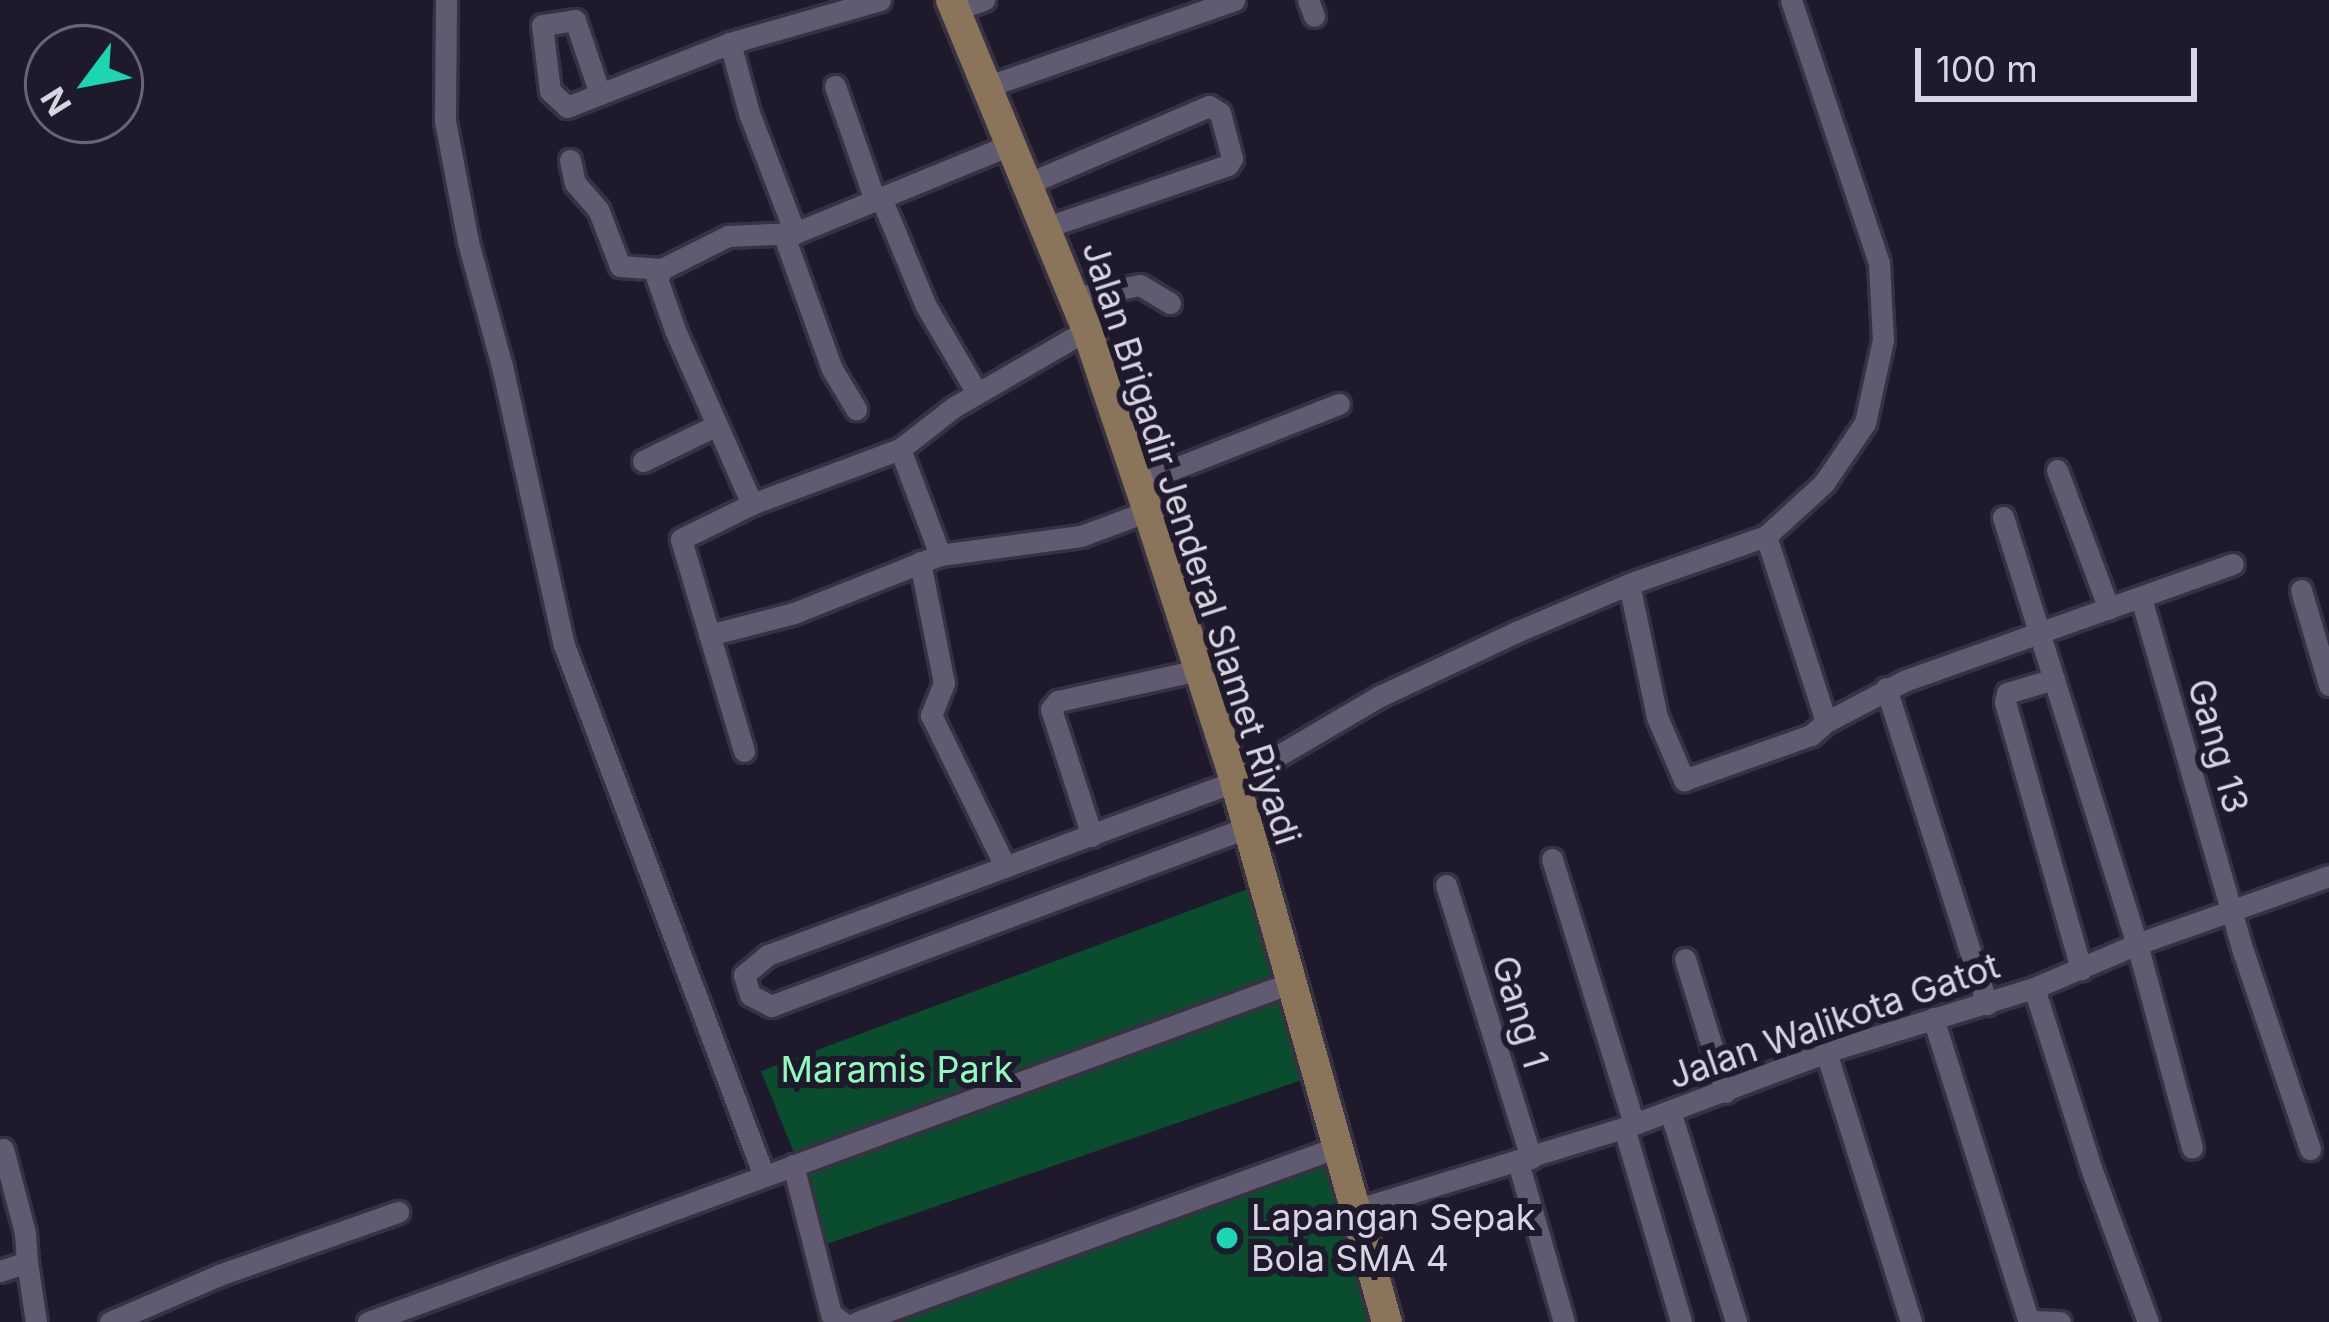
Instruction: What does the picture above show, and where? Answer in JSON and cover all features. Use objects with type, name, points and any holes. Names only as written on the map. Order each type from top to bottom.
[{"type":"main road","name":"Jalan Brigadir Jenderal Slamet Riyadi","points":[[963,3],[986,87],[1087,330],[1235,781],[1388,1322]]},
{"type":"street","points":[[446,0],[446,122],[468,242],[502,366],[564,645],[764,1176]]},
{"type":"street","points":[[600,94],[730,43],[880,0]]},
{"type":"street","points":[[986,87],[1234,0]]},
{"type":"street","points":[[1246,828],[770,1006],[750,995],[744,975],[768,955],[1235,781],[1381,696],[1629,584],[1766,536],[1824,483],[1864,423],[1883,340],[1879,263],[1791,0]]},
{"type":"street","points":[[730,43],[832,369],[856,409]]},
{"type":"street","points":[[835,86],[926,306],[977,393]]},
{"type":"street","points":[[1027,184],[1209,106],[1220,112],[1232,158],[1228,165],[1044,228]]},
{"type":"street","points":[[570,160],[575,183],[598,209],[616,260],[625,268],[662,269],[728,236],[789,234],[1010,145]]},
{"type":"street","points":[[662,269],[657,279],[663,296],[752,504]]},
{"type":"street","points":[[1073,298],[1140,285],[1170,303]]},
{"type":"street","points":[[744,751],[681,539],[752,504],[900,448],[977,393],[1087,330]]},
{"type":"street","points":[[709,635],[794,613],[930,558],[1081,536],[1143,497],[1339,404]]},
{"type":"street","points":[[643,461],[715,426]]},
{"type":"street","points":[[900,448],[930,558],[944,683],[931,715],[1004,864]]},
{"type":"street","points":[[2057,470],[2109,609]]},
{"type":"street","points":[[2003,517],[2137,944],[2192,1148]]},
{"type":"street","points":[[1766,536],[1826,722]]},
{"type":"street","points":[[1629,584],[1657,717],[1684,780],[1811,736],[1826,722],[1886,688],[2233,565]]},
{"type":"street","points":[[2301,590],[2329,685]]},
{"type":"street","name":"Gang 13","points":[[2141,598],[2232,913],[2310,1149]]},
{"type":"street","points":[[1092,836],[1051,709],[1058,701],[1199,670]]},
{"type":"street","points":[[2054,679],[2007,693],[2005,702],[2081,969]]},
{"type":"street","points":[[1886,688],[1987,1004]]},
{"type":"street","points":[[1552,859],[1681,1322]]},
{"type":"street","name":"Jalan Walikota Gatot","points":[[1355,1210],[1629,1126],[1826,1052],[1987,1004],[2137,944],[2328,882]]},
{"type":"street","name":"Gang 1","points":[[1446,886],[1524,1160],[1564,1322]]},
{"type":"street","points":[[1685,958],[1726,1092]]},
{"type":"street","points":[[368,1322],[1293,982]]},
{"type":"street","points":[[2034,988],[2091,1168],[2148,1322]]},
{"type":"street","points":[[1933,1018],[2029,1321],[2060,1322]]},
{"type":"street","points":[[1826,1052],[1911,1322]]},
{"type":"street","points":[[1670,1111],[1736,1322]]},
{"type":"street","points":[[1,1146],[25,1233],[36,1322]]},
{"type":"street","points":[[857,1322],[1340,1146]]},
{"type":"street","points":[[791,1165],[831,1314],[842,1322]]},
{"type":"street","points":[[110,1322],[220,1275],[398,1212]]},
{"type":"street","points":[[0,1271],[27,1262]]},
{"type":"green space","name":"Maramis Park","points":[[1253,887],[1282,972],[796,1158],[761,1071]]},
{"type":"green space","name":"Maramis Park","points":[[1292,989],[1319,1074],[821,1246],[797,1171]]},
{"type":"green space","name":"Lapangan Sepak Bola SMA 4","points":[[1327,1154],[1371,1322],[883,1322]]},
{"type":"place","name":"Lapangan Sepak Bola SMA 4","points":[[1227,1238]]}]
